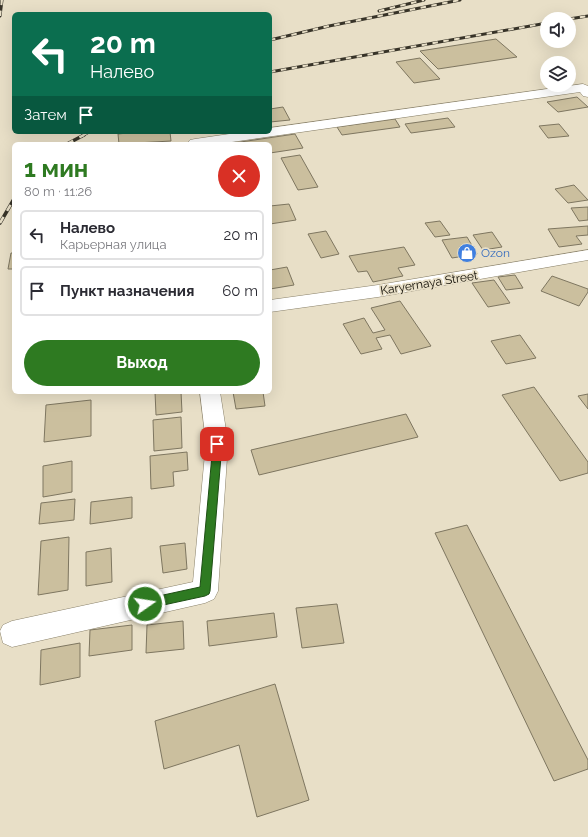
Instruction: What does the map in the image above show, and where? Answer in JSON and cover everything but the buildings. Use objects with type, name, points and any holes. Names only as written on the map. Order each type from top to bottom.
[{"type":"street","points":[[272,133],[585,90]]},
{"type":"street","points":[[202,142],[261,134]]},
{"type":"street","name":"Karyernaya Street","points":[[272,306],[378,291],[588,255]]},
{"type":"street","points":[[12,634],[205,591],[217,444],[210,394]]},
{"type":"railway","points":[[0,16],[2,0]]},
{"type":"railway","points":[[379,11],[424,0]]},
{"type":"railway","points":[[272,40],[329,26],[460,0]]},
{"type":"railway","points":[[576,18],[588,16]]},
{"type":"railway","points":[[272,72],[540,24]]},
{"type":"railway","points":[[82,136],[86,134]]},
{"type":"railway","points":[[71,142],[84,135]]},
{"type":"railway","points":[[0,223],[12,202]]},
{"type":"place","name":"Ozon","points":[[467,253]]},
{"type":"route","points":[[145,604],[205,591],[217,444]]}]
